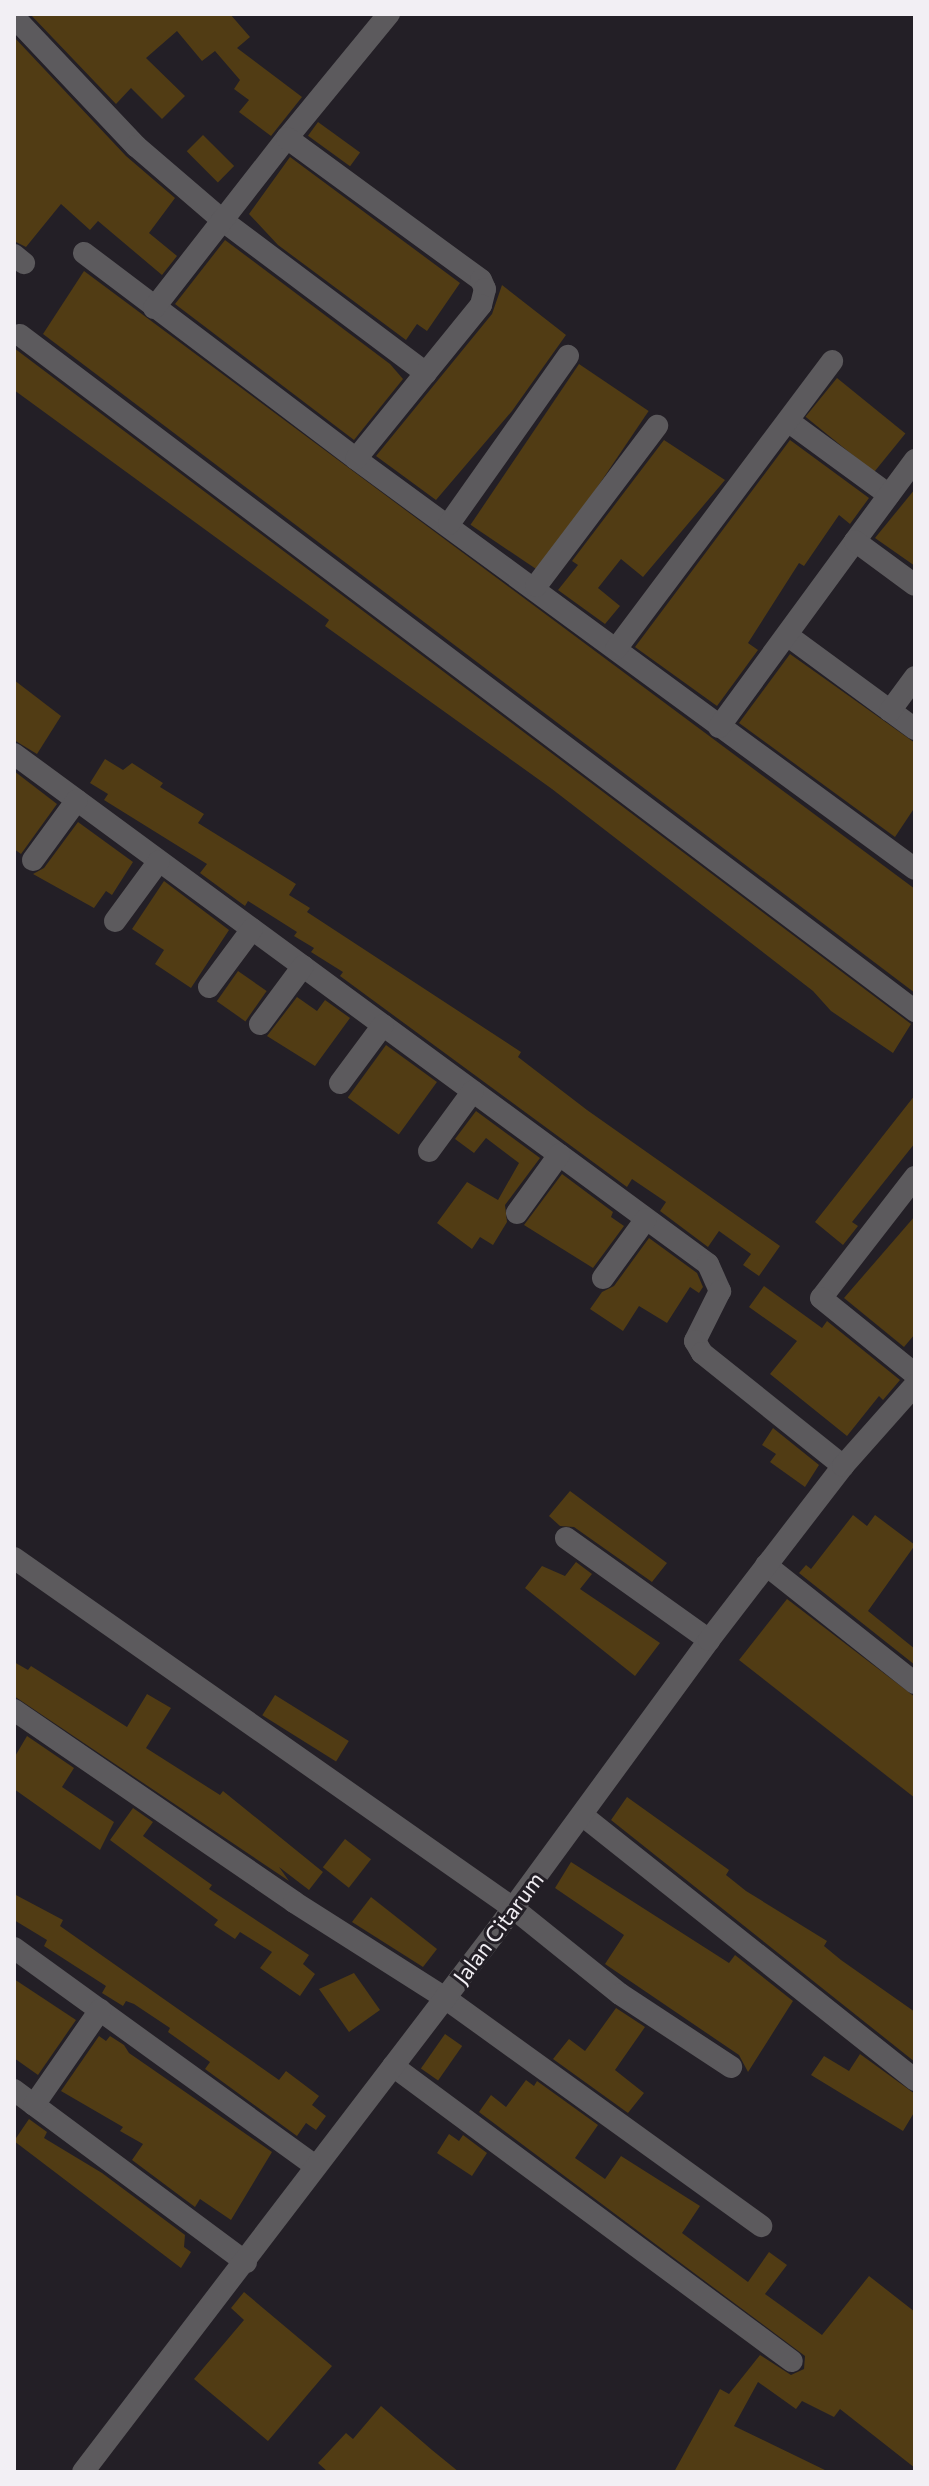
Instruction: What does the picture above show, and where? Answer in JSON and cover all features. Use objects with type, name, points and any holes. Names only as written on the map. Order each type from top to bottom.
[{"type":"street","points":[[154,308],[389,14]]},
{"type":"street","points":[[14,17],[136,146],[222,220],[426,373]]},
{"type":"street","points":[[287,138],[481,280],[485,289],[481,305],[356,459]]},
{"type":"street","points":[[84,253],[356,459],[536,586],[719,727],[914,867]]},
{"type":"street","points":[[20,335],[915,1011]]},
{"type":"street","points":[[449,524],[568,356]]},
{"type":"street","points":[[616,649],[832,361]]},
{"type":"street","points":[[788,421],[889,495]]},
{"type":"street","points":[[536,586],[657,426]]},
{"type":"street","points":[[719,727],[915,460]]},
{"type":"street","points":[[855,541],[915,585]]},
{"type":"street","points":[[787,635],[915,729]]},
{"type":"street","points":[[890,711],[915,677]]},
{"type":"street","points":[[14,754],[708,1264],[720,1291],[695,1341],[702,1353],[843,1466]]},
{"type":"street","points":[[33,860],[77,800]]},
{"type":"street","points":[[115,921],[159,861]]},
{"type":"street","points":[[209,987],[252,929]]},
{"type":"street","points":[[260,1024],[303,966]]},
{"type":"street","points":[[340,1083],[383,1025]]},
{"type":"street","points":[[429,1151],[473,1091]]},
{"type":"street","points":[[517,1213],[559,1155]]},
{"type":"street","points":[[915,1177],[821,1298],[915,1374]]},
{"type":"street","points":[[603,1278],[646,1219]]},
{"type":"street","name":"Jalan Citarum","points":[[83,2472],[246,2262],[314,2165],[494,1934],[766,1565],[843,1466],[915,1385]]},
{"type":"street","points":[[566,1538],[709,1640]]},
{"type":"street","points":[[14,1558],[511,1910],[620,1994],[731,2067]]},
{"type":"street","points":[[766,1565],[915,1683]]},
{"type":"street","points":[[14,1710],[294,1902],[445,1998],[761,2226]]},
{"type":"street","points":[[582,1815],[915,2080]]},
{"type":"street","points":[[14,1948],[314,2165]]},
{"type":"street","points":[[34,2105],[100,2010]]},
{"type":"street","points":[[393,2066],[792,2361]]},
{"type":"street","points":[[14,2090],[246,2262]]},
{"type":"building","points":[[30,14],[230,14],[250,37],[237,48],[302,97],[271,136],[239,112],[249,100],[234,89],[240,80],[215,51],[202,61],[177,31],[146,58],[185,96],[162,119],[131,88],[116,104]]},
{"type":"building","points":[[14,37],[126,156],[175,198],[149,233],[177,256],[162,275],[98,221],[90,230],[61,204],[26,247],[14,241]]},
{"type":"building","points":[[318,122],[360,153],[350,166],[308,136]]},
{"type":"building","points":[[203,135],[234,166],[218,182],[187,151]]},
{"type":"building","points":[[290,157],[460,283],[427,331],[417,324],[406,340],[278,245],[249,214]]},
{"type":"building","points":[[225,240],[390,364],[403,379],[354,440],[175,304]]},
{"type":"building","points":[[84,271],[915,889],[915,993],[43,334]]},
{"type":"building","points":[[502,285],[566,335],[512,411],[436,500],[376,456],[492,314]]},
{"type":"building","points":[[14,348],[911,1024],[893,1053],[831,1011],[813,991],[552,789],[325,626],[329,620],[14,390]]},
{"type":"building","points":[[579,364],[649,411],[540,572],[471,525]]},
{"type":"building","points":[[837,378],[905,433],[874,472],[806,417]]},
{"type":"building","points":[[664,440],[725,480],[643,577],[621,559],[598,588],[620,606],[605,624],[558,590],[578,565],[572,561]]},
{"type":"building","points":[[790,440],[869,498],[850,524],[839,515],[804,566],[799,563],[748,643],[758,650],[717,706],[635,647]]},
{"type":"building","points":[[915,489],[915,566],[875,538]]},
{"type":"building","points":[[790,654],[915,743],[915,807],[895,837],[739,723]]},
{"type":"building","points":[[14,680],[61,716],[37,754],[14,740]]},
{"type":"building","points":[[105,759],[123,770],[132,763],[163,783],[160,787],[204,814],[198,823],[296,884],[289,895],[310,908],[307,912],[521,1052],[518,1057],[587,1110],[780,1246],[759,1276],[743,1265],[751,1254],[719,1231],[708,1247],[660,1211],[666,1202],[632,1179],[627,1187],[340,976],[343,972],[311,952],[314,948],[294,936],[297,932],[248,901],[245,906],[200,873],[207,864],[104,800],[108,794],[90,783]]},
{"type":"building","points":[[14,771],[57,804],[21,854],[14,849]]},
{"type":"building","points":[[78,822],[133,862],[112,895],[106,891],[94,908],[33,874],[44,868]]},
{"type":"building","points":[[164,881],[229,930],[191,988],[155,964],[164,950],[132,929]]},
{"type":"building","points":[[238,971],[267,991],[245,1021],[217,1001]]},
{"type":"building","points":[[297,997],[317,1011],[325,1000],[350,1018],[315,1066],[267,1036]]},
{"type":"building","points":[[386,1045],[437,1082],[399,1135],[348,1098]]},
{"type":"building","points":[[915,1095],[915,1143],[852,1222],[858,1226],[843,1245],[815,1222]]},
{"type":"building","points":[[476,1111],[540,1158],[505,1205],[507,1222],[493,1245],[480,1237],[472,1249],[437,1223],[467,1182],[498,1200],[519,1163],[486,1138],[474,1153],[455,1139]]},
{"type":"building","points":[[562,1174],[613,1212],[611,1217],[624,1226],[593,1268],[524,1225]]},
{"type":"building","points":[[915,1216],[915,1334],[904,1347],[844,1298]]},
{"type":"building","points":[[649,1238],[697,1273],[703,1287],[699,1293],[690,1287],[667,1323],[639,1306],[623,1331],[590,1309],[602,1292],[614,1286]]},
{"type":"building","points":[[764,1286],[822,1328],[827,1321],[900,1380],[883,1400],[879,1396],[847,1436],[770,1374],[797,1341],[749,1307]]},
{"type":"building","points":[[773,1428],[819,1465],[805,1487],[770,1462],[776,1454],[762,1445]]},
{"type":"building","points":[[570,1491],[667,1563],[652,1582],[574,1527],[560,1526],[549,1516]]},
{"type":"building","points":[[853,1515],[867,1526],[875,1515],[915,1545],[868,1611],[915,1649],[915,1665],[799,1573],[806,1565],[811,1569]]},
{"type":"building","points":[[576,1562],[592,1574],[580,1589],[660,1643],[635,1676],[525,1588],[542,1566],[565,1576]]},
{"type":"building","points":[[787,1599],[915,1697],[915,1798],[739,1660]]},
{"type":"building","points":[[14,1662],[28,1670],[31,1666],[127,1727],[147,1694],[171,1708],[146,1748],[220,1795],[223,1791],[323,1872],[309,1890],[279,1867],[289,1881],[14,1696]]},
{"type":"building","points":[[275,1695],[349,1741],[336,1761],[262,1715]]},
{"type":"building","points":[[27,1736],[74,1768],[62,1787],[114,1822],[100,1850],[14,1789],[14,1758]]},
{"type":"building","points":[[627,1797],[729,1870],[726,1875],[746,1891],[827,1941],[824,1946],[841,1960],[915,2012],[915,2062],[611,1820]]},
{"type":"building","points":[[133,1808],[153,1822],[143,1836],[212,1885],[209,1889],[309,1955],[303,1964],[315,1974],[300,1996],[260,1968],[272,1952],[240,1932],[235,1939],[214,1925],[218,1920],[110,1840]]},
{"type":"building","points":[[345,1839],[371,1859],[349,1888],[323,1867]]},
{"type":"building","points":[[571,1862],[729,1963],[735,1955],[793,2001],[748,2072],[739,2055],[605,1964],[624,1935],[555,1888]]},
{"type":"building","points":[[14,1894],[63,1920],[60,1926],[279,2080],[286,2071],[319,2096],[312,2105],[326,2116],[316,2130],[306,2123],[297,2136],[205,2069],[210,2062],[168,2032],[170,2028],[134,2004],[126,2001],[123,2006],[102,1993],[106,1986],[44,1946],[47,1940],[14,1920]]},
{"type":"building","points":[[371,1897],[437,1949],[423,1967],[352,1922]]},
{"type":"building","points":[[354,1973],[380,2010],[349,2032],[319,1989]]},
{"type":"building","points":[[14,1979],[76,2020],[38,2075],[14,2058]]},
{"type":"building","points":[[616,2008],[645,2027],[615,2070],[644,2093],[628,2113],[553,2059],[569,2039],[585,2051]]},
{"type":"building","points":[[445,2034],[462,2046],[438,2080],[421,2068]]},
{"type":"building","points":[[99,2036],[106,2041],[110,2036],[124,2045],[129,2053],[272,2152],[231,2220],[200,2199],[195,2207],[132,2160],[143,2144],[120,2131],[123,2127],[61,2091]]},
{"type":"building","points":[[860,2054],[915,2094],[915,2111],[903,2131],[811,2075],[824,2056],[849,2071]]},
{"type":"building","points":[[526,2080],[534,2086],[537,2081],[598,2125],[575,2158],[605,2179],[621,2156],[700,2206],[682,2233],[748,2282],[769,2252],[787,2265],[765,2294],[822,2335],[869,2276],[915,2312],[915,2468],[840,2409],[834,2417],[802,2401],[796,2409],[758,2382],[734,2426],[829,2472],[674,2472],[720,2389],[729,2394],[760,2355],[791,2375],[804,2369],[805,2356],[479,2112],[491,2095],[506,2107]]},
{"type":"building","points":[[29,2119],[47,2132],[44,2138],[102,2173],[185,2235],[184,2247],[191,2252],[181,2268],[14,2141]]},
{"type":"building","points":[[449,2134],[459,2141],[463,2135],[487,2153],[472,2176],[437,2153]]},
{"type":"building","points":[[244,2292],[332,2366],[268,2441],[194,2379],[244,2320],[231,2308]]},
{"type":"building","points":[[381,2406],[459,2472],[328,2472],[318,2463],[346,2433],[353,2439]]}]
